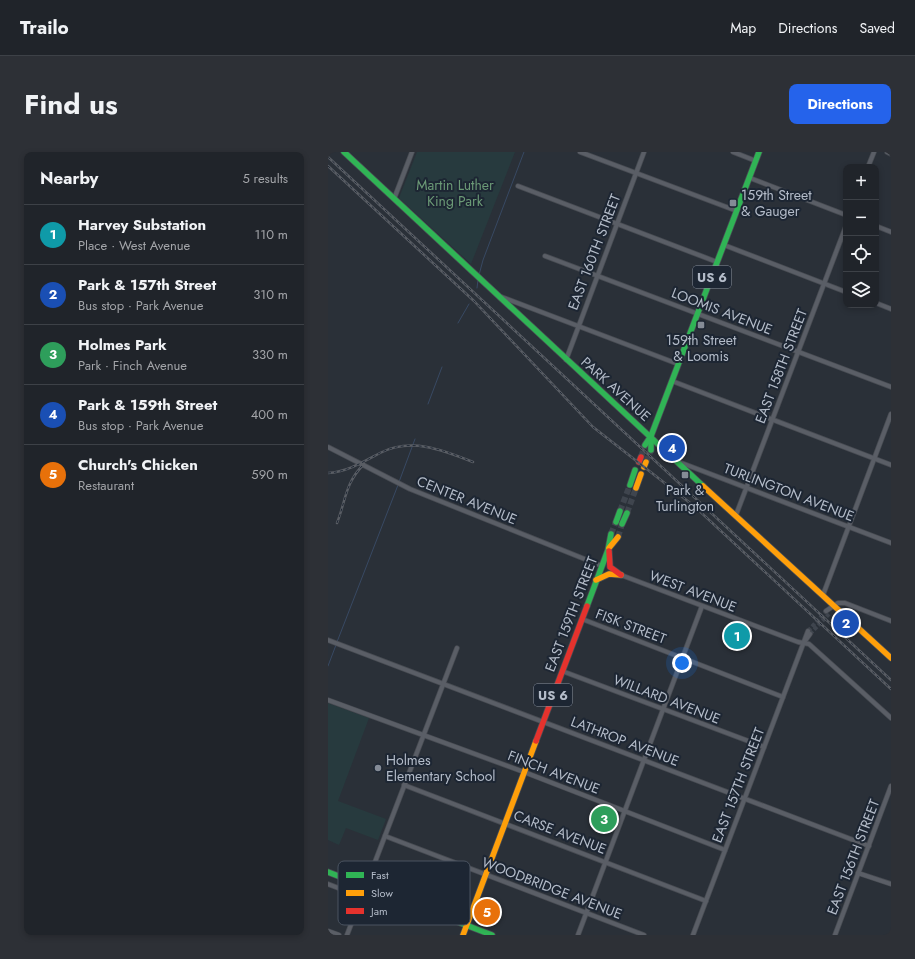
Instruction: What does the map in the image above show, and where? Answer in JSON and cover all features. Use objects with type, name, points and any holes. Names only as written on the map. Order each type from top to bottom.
[{"type":"main road","name":"PARK AVENUE","points":[[344,152],[566,360],[651,436],[891,658]]},
{"type":"main road","name":"US 6","points":[[645,445],[651,436],[759,152]]},
{"type":"main road","name":"US 6","points":[[651,436],[651,450]]},
{"type":"main road","points":[[630,485],[636,470]]},
{"type":"main road","points":[[636,488],[641,474]]},
{"type":"main road","points":[[616,522],[620,511]]},
{"type":"main road","points":[[622,524],[627,513]]},
{"type":"main road","name":"EAST 159TH STREET","points":[[470,916],[608,550],[611,534]]},
{"type":"main road","name":"EAST 159TH STREET","points":[[608,550],[618,537]]},
{"type":"main road","points":[[608,550],[610,567],[621,575]]},
{"type":"main road","points":[[596,580],[609,574],[621,575]]},
{"type":"main road","points":[[328,872],[338,876]]},
{"type":"main road","points":[[467,925],[492,935]]},
{"type":"main road","name":"EAST 159TH STREET","points":[[463,935],[467,925]]},
{"type":"street","points":[[394,199],[412,152]]},
{"type":"street","points":[[580,152],[737,212]]},
{"type":"street","name":"EAST 160TH STREET","points":[[566,360],[644,152]]},
{"type":"street","points":[[733,152],[756,161]]},
{"type":"street","points":[[869,164],[874,152]]},
{"type":"street","points":[[887,152],[891,154]]},
{"type":"street","points":[[750,178],[843,213]]},
{"type":"street","points":[[518,186],[717,262]]},
{"type":"street","points":[[879,227],[891,232]]},
{"type":"street","name":"EAST 158TH STREET","points":[[736,515],[843,234]]},
{"type":"street","points":[[724,245],[843,291]]},
{"type":"street","name":"LOOMIS AVENUE","points":[[545,256],[891,387]]},
{"type":"street","points":[[499,296],[678,364]]},
{"type":"street","points":[[879,304],[891,309]]},
{"type":"street","points":[[672,382],[891,465]]},
{"type":"street","points":[[823,595],[891,414]]},
{"type":"street","name":"CENTER AVENUE","points":[[328,447],[404,486],[602,566]]},
{"type":"street","name":"TURLINGTON AVENUE","points":[[679,462],[891,543]]},
{"type":"street","name":"WEST AVENUE","points":[[621,575],[798,642],[809,644],[891,718]]},
{"type":"street","points":[[828,612],[838,603],[844,603],[891,621]]},
{"type":"street","points":[[578,935],[702,606]]},
{"type":"street","name":"FISK STREET","points":[[582,619],[783,697]]},
{"type":"street","name":"EAST 157TH STREET","points":[[693,935],[783,697],[809,633]]},
{"type":"street","name":"LATHROP AVENUE","points":[[328,640],[869,846]]},
{"type":"street","points":[[376,861],[457,648]]},
{"type":"street","name":"WILLARD AVENUE","points":[[562,671],[764,747]]},
{"type":"street","name":"FINCH AVENUE","points":[[328,700],[524,772],[726,850]]},
{"type":"street","name":"CARSE AVENUE","points":[[404,785],[706,901]]},
{"type":"street","name":"EAST 156TH STREET","points":[[835,935],[891,786]]},
{"type":"street","name":"WOODBRIDGE AVENUE","points":[[385,836],[451,861]]},
{"type":"street","name":"WOODBRIDGE AVENUE","points":[[470,868],[644,935]]},
{"type":"street","points":[[858,873],[891,884]]},
{"type":"street","points":[[328,884],[338,888]]},
{"type":"street","points":[[347,935],[351,925]]},
{"type":"street","points":[[328,931],[339,935]]},
{"type":"green space","name":"Martin Luther King Park","points":[[417,152],[515,152],[471,264],[399,198]]},
{"type":"green space","points":[[328,703],[369,718],[338,801],[386,819],[378,840],[346,828],[339,845],[328,840]]},
{"type":"green space","points":[[597,806],[618,814],[611,832],[590,825]]},
{"type":"waterway","points":[[479,275],[483,260],[524,152]]},
{"type":"waterway","points":[[477,288],[478,280]]},
{"type":"waterway","points":[[458,323],[469,304]]},
{"type":"waterway","points":[[428,404],[442,367]]},
{"type":"waterway","points":[[399,482],[415,439]]},
{"type":"waterway","points":[[337,642],[398,485]]},
{"type":"waterway","points":[[328,666],[336,645]]},
{"type":"tunnel","points":[[641,457],[645,445]]},
{"type":"tunnel","points":[[646,462],[651,450]]},
{"type":"tunnel","points":[[620,511],[630,485]]},
{"type":"tunnel","points":[[627,513],[636,488]]},
{"type":"tunnel","points":[[611,534],[616,522]]},
{"type":"tunnel","points":[[618,537],[622,524]]},
{"type":"tunnel","points":[[808,631],[826,611]]},
{"type":"tunnel","points":[[810,634],[829,614]]},
{"type":"railway","points":[[328,157],[891,680]]},
{"type":"railway","points":[[328,166],[474,301],[593,427],[694,506],[891,689]]},
{"type":"railway","points":[[328,473],[348,469],[380,453],[392,448],[403,446],[427,447],[450,453],[473,462]]},
{"type":"railway","points":[[337,523],[349,485],[364,464]]},
{"type":"traffic: fast","points":[[344,152],[703,486]]},
{"type":"traffic: fast","points":[[645,445],[651,436],[759,152]]},
{"type":"traffic: fast","points":[[651,436],[651,450]]},
{"type":"traffic: fast","points":[[630,485],[635,470]]},
{"type":"traffic: fast","points":[[616,522],[620,511]]},
{"type":"traffic: fast","points":[[622,524],[627,513]]},
{"type":"traffic: fast","points":[[587,606],[608,550],[611,534]]},
{"type":"traffic: fast","points":[[328,872],[338,876]]},
{"type":"traffic: fast","points":[[466,925],[492,935]]},
{"type":"traffic: slow","points":[[644,467],[646,462]]},
{"type":"traffic: slow","points":[[636,488],[641,474]]},
{"type":"traffic: slow","points":[[703,486],[891,658]]},
{"type":"traffic: slow","points":[[609,548],[618,537]]},
{"type":"traffic: slow","points":[[596,580],[609,574],[621,575]]},
{"type":"traffic: slow","points":[[470,916],[536,741]]},
{"type":"traffic: slow","points":[[463,935],[467,925]]},
{"type":"traffic: jam","points":[[639,462],[641,457]]},
{"type":"traffic: jam","points":[[609,551],[610,567],[621,575]]},
{"type":"traffic: jam","points":[[536,741],[587,606]]},
{"type":"place","name":"159th Street & Gauger","points":[[733,203]]},
{"type":"place","name":"159th Street & Loomis","points":[[701,325]]},
{"type":"place","name":"Park & 159th Street","points":[[672,448]]},
{"type":"place","name":"Park & Turlington","points":[[685,475]]},
{"type":"place","name":"Park & 157th Street","points":[[846,623]]},
{"type":"place","name":"Harvey Substation","points":[[737,636]]},
{"type":"place","name":"Holmes Elementary School","points":[[378,768]]},
{"type":"place","name":"Holmes Park","points":[[604,819]]},
{"type":"place","name":"Church's Chicken","points":[[487,912]]}]
